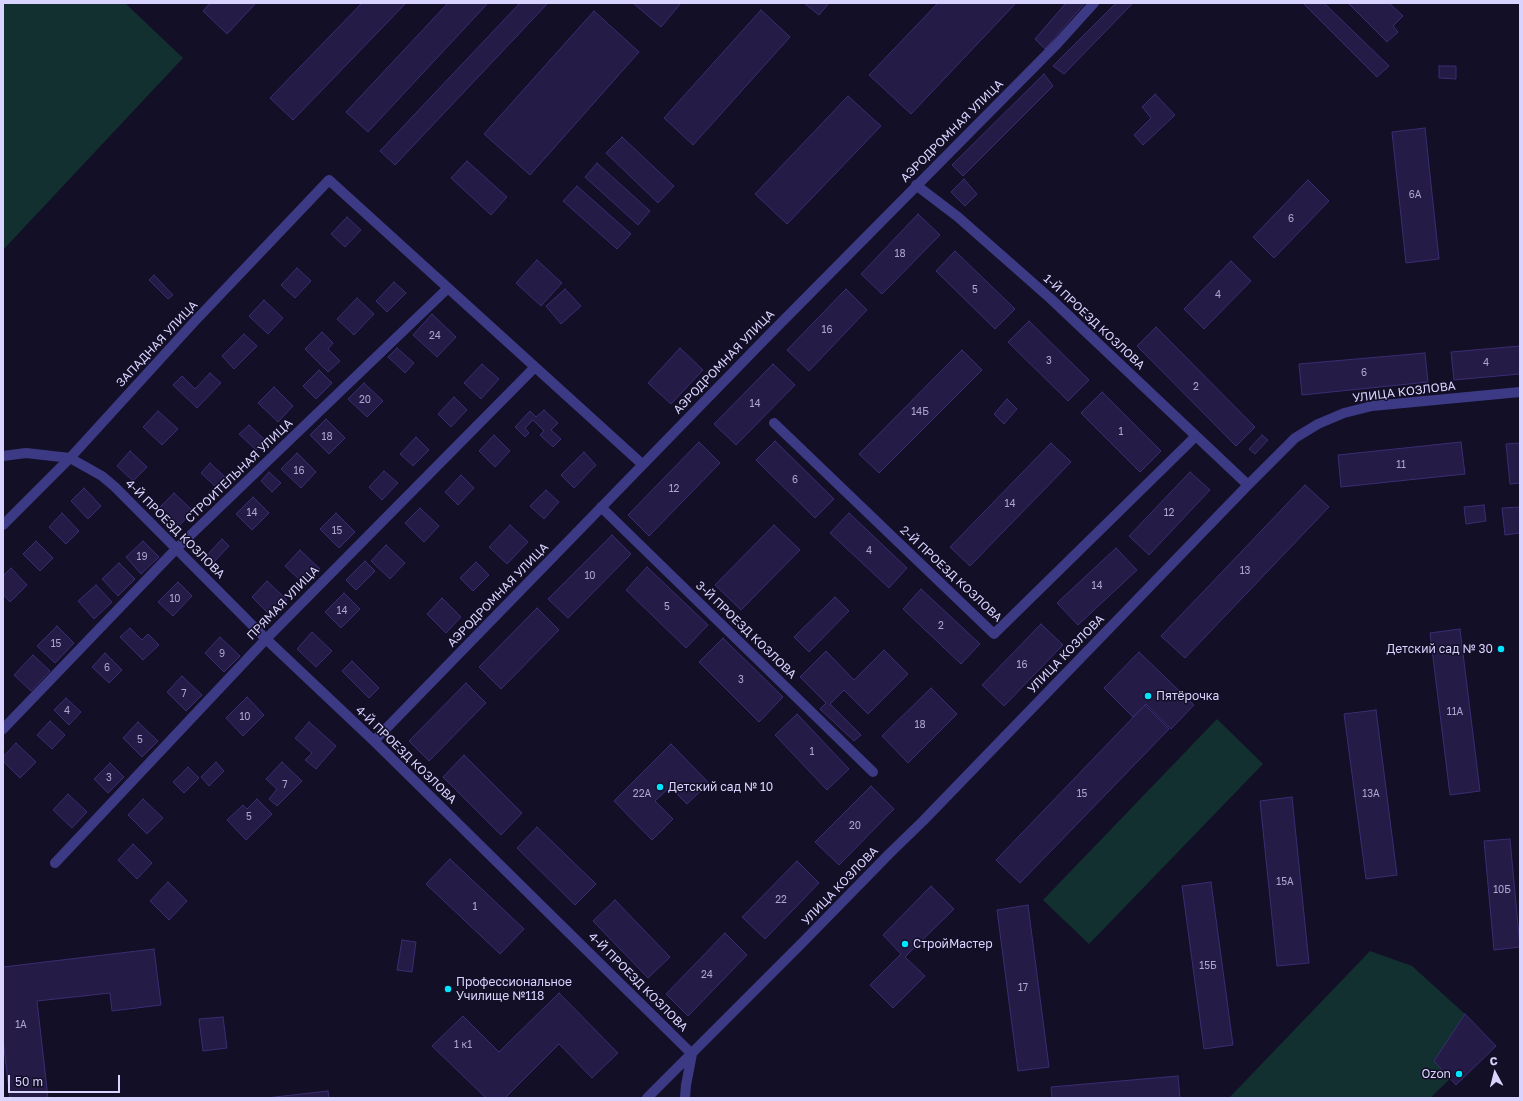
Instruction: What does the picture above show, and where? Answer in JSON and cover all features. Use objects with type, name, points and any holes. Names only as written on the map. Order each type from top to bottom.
[{"type":"street","name":"АЭРОДРОМНАЯ УЛИЦА","points":[[374,741],[642,464],[1057,44],[1094,3]]},
{"type":"street","name":"ЗАПАДНАЯ УЛИЦА","points":[[3,525],[70,458],[194,322],[329,180],[448,288]]},
{"type":"street","name":"1-Й ПРОЕЗД КОЗЛОВА","points":[[916,185],[958,218],[1051,299],[1248,485]]},
{"type":"street","points":[[448,288],[642,464]]},
{"type":"street","name":"СТРОИТЕЛЬНАЯ УЛИЦА","points":[[3,729],[176,549],[448,288]]},
{"type":"street","name":"ПРЯМАЯ УЛИЦА","points":[[55,863],[266,639],[535,367]]},
{"type":"street","name":"УЛИЦА КОЗЛОВА","points":[[647,1098],[923,821],[1295,438],[1318,424],[1344,413],[1372,406],[1520,392]]},
{"type":"street","name":"2-Й ПРОЕЗД КОЗЛОВА","points":[[774,423],[994,634],[1196,436]]},
{"type":"street","points":[[3,456],[26,453],[70,458]]},
{"type":"street","name":"4-Й ПРОЕЗД КОЗЛОВА","points":[[70,458],[102,476],[115,487],[266,639],[374,741],[692,1054]]},
{"type":"street","name":"3-Й ПРОЕЗД КОЗЛОВА","points":[[601,507],[873,772]]},
{"type":"street","points":[[685,1098],[692,1054]]},
{"type":"green space","points":[[3,3],[125,3],[183,58],[3,250]]},
{"type":"green space","points":[[1217,719],[1263,764],[1089,944],[1043,900]]},
{"type":"green space","points":[[1370,951],[1412,966],[1465,1014],[1435,1061],[1450,1079],[1430,1098],[1229,1098]]},
{"type":"building","points":[[210,3],[256,3],[227,34],[203,11]]},
{"type":"building","points":[[362,3],[406,3],[293,120],[270,98]]},
{"type":"building","points":[[448,3],[488,3],[368,132],[346,112]]},
{"type":"building","points":[[520,3],[548,3],[395,165],[380,151]]},
{"type":"building","points":[[633,3],[681,3],[661,27]]},
{"type":"building","points":[[804,3],[829,3],[819,15]]},
{"type":"building","points":[[938,3],[1016,3],[911,114],[869,75]]},
{"type":"building","points":[[1066,3],[1085,3],[1045,49],[1035,39]]},
{"type":"building","points":[[1116,3],[1133,3],[1064,74],[1053,66]]},
{"type":"building","points":[[1303,3],[1324,3],[1389,66],[1377,77]]},
{"type":"building","points":[[1348,3],[1389,3],[1403,16],[1393,26],[1398,32],[1387,42]]},
{"type":"building","points":[[761,10],[790,37],[693,145],[664,118]]},
{"type":"building","points":[[594,11],[639,52],[530,175],[484,134]]},
{"type":"building","points":[[1439,66],[1456,66],[1456,79],[1439,78]]},
{"type":"building","points":[[1044,74],[1053,86],[963,176],[952,165]]},
{"type":"building","points":[[1155,94],[1175,115],[1143,145],[1134,135],[1151,118],[1142,107]]},
{"type":"building","points":[[848,96],[881,126],[787,224],[755,194]]},
{"type":"building","points":[[1425,128],[1439,259],[1406,263],[1392,132]]},
{"type":"building","points":[[622,137],[674,186],[658,203],[606,153]]},
{"type":"building","points":[[467,161],[507,197],[491,215],[451,178]]},
{"type":"building","points":[[597,163],[650,211],[638,225],[585,177]]},
{"type":"building","points":[[964,179],[977,194],[965,206],[951,192]]},
{"type":"building","points":[[1308,180],[1329,201],[1274,258],[1253,237]]},
{"type":"building","points":[[577,186],[631,234],[617,249],[563,201]]},
{"type":"building","points":[[918,214],[940,235],[882,294],[861,274]]},
{"type":"building","points":[[347,217],[361,230],[345,247],[331,234]]},
{"type":"building","points":[[955,251],[1015,309],[995,329],[936,271]]},
{"type":"building","points":[[537,260],[562,283],[541,306],[516,283]]},
{"type":"building","points":[[1231,261],[1251,281],[1204,329],[1184,309]]},
{"type":"building","points":[[297,268],[311,281],[295,298],[281,285]]},
{"type":"building","points":[[154,275],[173,295],[168,299],[149,280]]},
{"type":"building","points":[[394,282],[406,293],[387,312],[376,301]]},
{"type":"building","points":[[565,289],[581,306],[561,324],[546,306]]},
{"type":"building","points":[[846,289],[867,310],[809,371],[787,350]]},
{"type":"building","points":[[357,298],[374,314],[354,335],[337,319]]},
{"type":"building","points":[[264,300],[283,318],[268,334],[249,316]]},
{"type":"building","points":[[432,314],[456,337],[437,357],[413,335]]},
{"type":"building","points":[[1029,321],[1089,380],[1068,401],[1008,342]]},
{"type":"building","points":[[1156,327],[1255,427],[1236,446],[1137,346]]},
{"type":"building","points":[[322,332],[333,343],[328,349],[340,361],[328,372],[305,349]]},
{"type":"building","points":[[244,334],[257,346],[234,369],[222,356]]},
{"type":"building","points":[[1520,346],[1520,374],[1454,380],[1451,352]]},
{"type":"building","points":[[397,348],[414,363],[405,373],[388,357]]},
{"type":"building","points":[[680,348],[703,370],[671,404],[648,383]]},
{"type":"building","points":[[962,350],[982,370],[879,473],[859,454]]},
{"type":"building","points":[[1425,353],[1428,382],[1302,395],[1299,364]]},
{"type":"building","points":[[482,364],[499,379],[481,399],[464,383]]},
{"type":"building","points":[[773,364],[795,385],[736,445],[714,424]]},
{"type":"building","points":[[319,370],[332,383],[316,399],[303,386]]},
{"type":"building","points":[[210,373],[221,383],[197,408],[173,385],[182,376],[195,389]]},
{"type":"building","points":[[364,383],[383,401],[367,417],[348,399]]},
{"type":"building","points":[[274,387],[293,406],[278,422],[258,403]]},
{"type":"building","points":[[1102,392],[1161,451],[1140,472],[1081,413]]},
{"type":"building","points":[[454,397],[467,410],[451,427],[438,414]]},
{"type":"building","points":[[1007,399],[1017,409],[1004,424],[994,414]]},
{"type":"building","points":[[544,410],[558,423],[551,430],[561,439],[553,447],[540,435],[544,431],[533,420],[525,428],[529,433],[525,437],[515,427],[530,411],[536,417]]},
{"type":"building","points":[[158,411],[178,429],[162,445],[143,427]]},
{"type":"building","points":[[326,419],[345,438],[329,454],[310,435]]},
{"type":"building","points":[[249,425],[265,440],[256,450],[239,434]]},
{"type":"building","points":[[494,435],[510,451],[495,467],[479,451]]},
{"type":"building","points":[[1262,435],[1268,440],[1255,454],[1249,449]]},
{"type":"building","points":[[416,437],[429,450],[413,466],[400,454]]},
{"type":"building","points":[[775,441],[834,499],[815,518],[756,460]]},
{"type":"building","points":[[699,442],[720,463],[649,536],[628,515]]},
{"type":"building","points":[[1461,442],[1465,474],[1341,487],[1338,455]]},
{"type":"building","points":[[1051,443],[1071,462],[970,566],[950,547]]},
{"type":"building","points":[[1520,443],[1520,483],[1510,484],[1506,444]]},
{"type":"building","points":[[130,451],[147,467],[133,481],[117,466]]},
{"type":"building","points":[[584,452],[596,465],[574,488],[561,475]]},
{"type":"building","points":[[297,453],[316,472],[301,488],[281,469]]},
{"type":"building","points":[[210,463],[227,479],[218,489],[201,473]]},
{"type":"building","points":[[384,471],[398,483],[382,500],[369,487]]},
{"type":"building","points":[[269,472],[281,483],[272,492],[261,481]]},
{"type":"building","points":[[1190,472],[1210,490],[1149,555],[1129,536]]},
{"type":"building","points":[[461,475],[474,488],[458,505],[445,492]]},
{"type":"building","points":[[1305,485],[1329,507],[1185,658],[1161,636]]},
{"type":"building","points":[[84,488],[101,506],[88,519],[71,501]]},
{"type":"building","points":[[546,490],[559,502],[544,519],[530,506]]},
{"type":"building","points":[[174,493],[193,511],[178,527],[158,509]]},
{"type":"building","points":[[253,497],[269,513],[252,530],[236,514]]},
{"type":"building","points":[[1484,505],[1486,521],[1466,524],[1464,507]]},
{"type":"building","points":[[1520,507],[1520,533],[1505,535],[1502,508]]},
{"type":"building","points":[[420,508],[439,526],[424,542],[405,523]]},
{"type":"building","points":[[62,513],[79,531],[66,544],[49,527]]},
{"type":"building","points":[[336,513],[355,532],[339,548],[320,529]]},
{"type":"building","points":[[849,513],[907,568],[889,588],[830,533]]},
{"type":"building","points":[[510,525],[528,542],[507,564],[489,547]]},
{"type":"building","points":[[774,525],[800,550],[741,610],[715,585]]},
{"type":"building","points":[[612,535],[631,554],[568,618],[548,599]]},
{"type":"building","points":[[222,539],[229,546],[214,562],[207,555]]},
{"type":"building","points":[[36,541],[53,558],[40,571],[23,554]]},
{"type":"building","points":[[143,541],[159,557],[141,574],[126,557]]},
{"type":"building","points":[[386,545],[405,563],[390,579],[371,561]]},
{"type":"building","points":[[1116,548],[1137,570],[1078,625],[1057,603]]},
{"type":"building","points":[[300,550],[320,569],[304,584],[285,566]]},
{"type":"building","points":[[365,561],[375,571],[356,590],[346,580]]},
{"type":"building","points":[[476,562],[489,575],[473,591],[460,578]]},
{"type":"building","points":[[119,563],[135,579],[118,596],[102,579]]},
{"type":"building","points":[[647,567],[708,625],[686,648],[626,590]]},
{"type":"building","points":[[11,568],[27,585],[10,602],[3,594],[3,576]]},
{"type":"building","points":[[267,581],[287,600],[271,616],[252,597]]},
{"type":"building","points":[[178,582],[192,596],[173,616],[158,602]]},
{"type":"building","points":[[96,585],[112,602],[94,619],[78,601]]},
{"type":"building","points":[[921,589],[980,644],[961,664],[903,609]]},
{"type":"building","points":[[344,593],[360,609],[341,628],[325,612]]},
{"type":"building","points":[[835,597],[849,611],[809,652],[794,637]]},
{"type":"building","points":[[442,598],[461,617],[446,633],[427,614]]},
{"type":"building","points":[[537,608],[559,630],[501,689],[479,667]]},
{"type":"building","points":[[1041,624],[1063,645],[1004,706],[982,685]]},
{"type":"building","points":[[57,626],[74,643],[55,663],[37,646]]},
{"type":"building","points":[[130,628],[142,640],[148,634],[159,645],[143,660],[120,637]]},
{"type":"building","points":[[1460,629],[1480,791],[1450,795],[1430,633]]},
{"type":"building","points":[[312,632],[332,651],[316,667],[297,649]]},
{"type":"building","points":[[220,637],[240,656],[224,672],[205,653]]},
{"type":"building","points":[[723,638],[783,697],[759,722],[699,662]]},
{"type":"building","points":[[884,650],[908,674],[868,714],[844,690],[830,704],[861,735],[854,741],[820,709],[826,703],[800,677],[826,651],[854,680]]},
{"type":"building","name":"Пятёрочка","points":[[1139,652],[1194,705],[1171,729],[1146,704],[1133,717],[1104,688]]},
{"type":"building","points":[[105,653],[122,670],[109,683],[92,667]]},
{"type":"building","points":[[33,655],[50,671],[31,691],[14,675]]},
{"type":"building","points":[[352,661],[379,688],[369,698],[342,671]]},
{"type":"building","points":[[182,676],[202,695],[186,711],[167,692]]},
{"type":"building","points":[[466,683],[486,703],[429,761],[409,741]]},
{"type":"building","points":[[931,688],[957,714],[908,763],[882,736]]},
{"type":"building","points":[[247,697],[264,715],[243,736],[226,718]]},
{"type":"building","points":[[66,698],[81,712],[69,725],[54,710]]},
{"type":"building","points":[[1145,705],[1169,729],[1020,883],[996,860]]},
{"type":"building","points":[[1376,710],[1397,875],[1366,879],[1344,714]]},
{"type":"building","points":[[797,714],[849,769],[827,790],[775,735]]},
{"type":"building","points":[[50,721],[65,735],[52,749],[37,735]]},
{"type":"building","points":[[138,722],[158,741],[142,757],[123,738]]},
{"type":"building","points":[[309,722],[336,746],[316,769],[305,760],[312,753],[295,738]]},
{"type":"building","points":[[16,743],[36,762],[20,778],[3,761],[3,757]]},
{"type":"building","points":[[671,744],[709,783],[687,804],[670,787],[655,801],[673,819],[652,840],[614,801]]},
{"type":"building","points":[[464,755],[522,813],[501,835],[443,777]]},
{"type":"building","points":[[216,762],[224,771],[209,786],[201,777]]},
{"type":"building","points":[[282,762],[302,781],[277,806],[269,799],[277,789],[266,779]]},
{"type":"building","points":[[110,763],[124,777],[108,793],[94,779]]},
{"type":"building","points":[[188,767],[199,778],[184,793],[173,782]]},
{"type":"building","points":[[871,786],[894,809],[839,865],[815,842]]},
{"type":"building","points":[[68,794],[87,812],[72,828],[53,810]]},
{"type":"building","points":[[1292,797],[1309,963],[1277,966],[1260,801]]},
{"type":"building","points":[[143,799],[163,818],[147,834],[128,815]]},
{"type":"building","points":[[257,799],[272,814],[246,840],[227,820],[243,805],[247,809]]},
{"type":"building","points":[[537,827],[596,884],[575,905],[517,848]]},
{"type":"building","points":[[1510,839],[1520,947],[1494,950],[1484,841]]},
{"type":"building","points":[[133,844],[152,863],[137,879],[118,860]]},
{"type":"building","points":[[450,859],[524,929],[500,954],[426,884]]},
{"type":"building","points":[[797,861],[819,883],[765,939],[742,917]]},
{"type":"building","points":[[168,882],[187,901],[169,920],[150,901]]},
{"type":"building","points":[[1211,882],[1233,1045],[1204,1049],[1182,886]]},
{"type":"building","name":"СтройМастер","points":[[931,886],[954,909],[905,957],[925,976],[893,1008],[870,985],[901,954],[883,935]]},
{"type":"building","points":[[615,900],[670,957],[648,978],[593,921]]},
{"type":"building","points":[[1028,905],[1049,1067],[1018,1071],[997,910]]},
{"type":"building","points":[[725,933],[747,955],[688,1016],[666,994]]},
{"type":"building","points":[[402,940],[416,942],[412,972],[397,970]]},
{"type":"building","points":[[154,949],[161,1005],[112,1011],[110,993],[37,1001],[48,1098],[10,1098],[3,1040],[3,967]]},
{"type":"building","points":[[559,993],[618,1053],[592,1078],[559,1044],[505,1098],[486,1098],[432,1046],[463,1016],[499,1052]]},
{"type":"building","points":[[1465,1014],[1496,1046],[1456,1085],[1434,1061]]},
{"type":"building","points":[[223,1017],[227,1048],[203,1051],[199,1019]]},
{"type":"building","points":[[1178,1076],[1180,1098],[1052,1098],[1051,1087]]},
{"type":"building","points":[[328,1091],[329,1098],[266,1098]]},
{"type":"place","name":"Детский сад № 30","points":[[1501,649]]},
{"type":"place","name":"Пятёрочка","points":[[1148,696]]},
{"type":"place","name":"Детский сад № 10","points":[[660,787]]},
{"type":"place","name":"СтройМастер","points":[[905,944]]},
{"type":"place","name":"Профессиональное Училище №118","points":[[448,989]]},
{"type":"place","name":"Ozon","points":[[1459,1074]]}]
